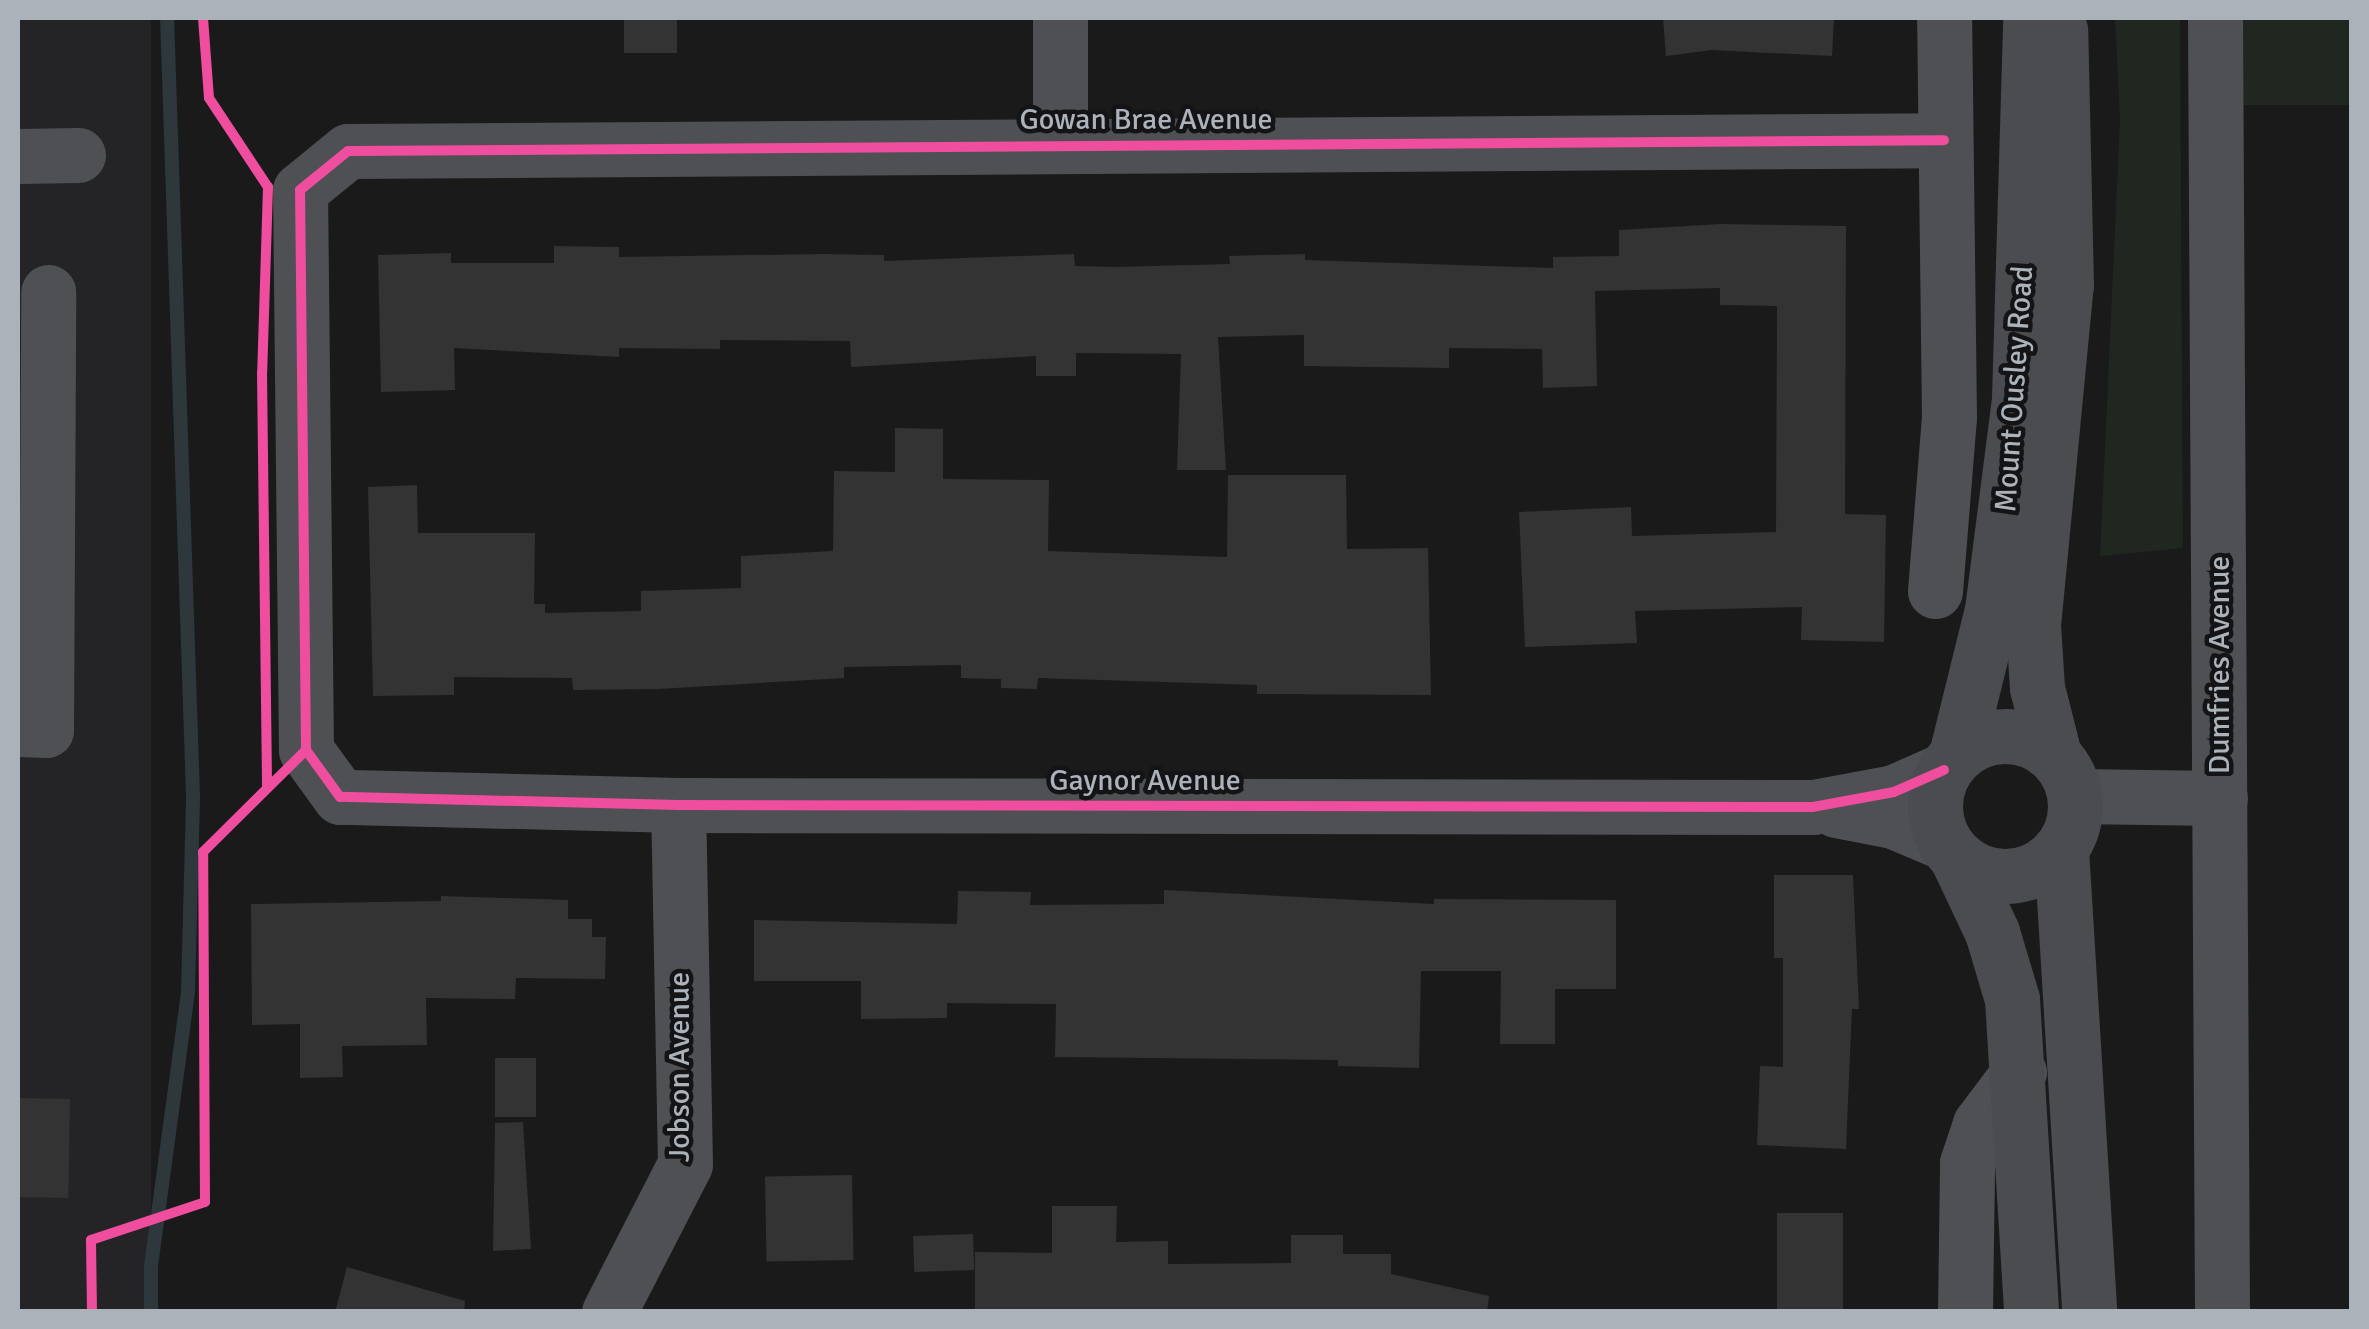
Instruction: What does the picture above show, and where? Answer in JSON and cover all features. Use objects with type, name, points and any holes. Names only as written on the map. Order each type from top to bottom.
[{"type":"main road","name":"Mount Ousley Road","points":[[1950,763],[1992,610],[2018,417],[2030,18]]},
{"type":"main road","name":"Mount Ousley Road","points":[[2059,18],[2065,302],[2033,626],[2036,688],[2064,776]]},
{"type":"main road","points":[[2030,1312],[2019,1072],[2005,966],[1935,807],[1950,763],[1989,737],[2012,736],[2064,776],[2075,814],[2061,850],[2089,1312]]},
{"type":"main road","points":[[1951,850],[1991,876],[2012,877],[2031,872],[2061,850]]},
{"type":"street","points":[[1060,18],[1060,146]]},
{"type":"street","points":[[1935,592],[1949,417],[1944,18]]},
{"type":"street","name":"Dumfries Avenue","points":[[2215,18],[2222,1312]]},
{"type":"street","name":"Gowan Brae Avenue","points":[[340,797],[306,750],[300,190],[348,151],[1944,140]]},
{"type":"street","points":[[18,156],[78,155]]},
{"type":"street","points":[[18,730],[46,730],[48,292]]},
{"type":"street","name":"Gaynor Avenue","points":[[1813,807],[1894,792],[1950,763]]},
{"type":"street","points":[[2064,776],[2220,798]]},
{"type":"street","name":"Gaynor Avenue","points":[[340,797],[678,805],[1813,807],[1893,821],[1951,850]]},
{"type":"street","name":"Jobson Avenue","points":[[608,1312],[685,1164],[678,805]]},
{"type":"street","points":[[1965,1312],[1967,1163],[1980,1124],[2019,1072]]},
{"type":"shaded area","points":[[18,18],[151,18],[151,1311],[18,1311]]},
{"type":"shaded area","points":[[2115,18],[2180,18],[2183,548],[2100,556],[2120,120]]},
{"type":"shaded area","points":[[2232,18],[2351,18],[2351,105],[2232,105]]},
{"type":"building","points":[[624,18],[677,18],[677,53],[624,53]]},
{"type":"building","points":[[1663,18],[1834,18],[1832,56],[1712,50],[1666,56]]},
{"type":"building","points":[[1721,224],[1846,226],[1845,514],[1886,515],[1884,642],[1801,640],[1802,607],[1635,611],[1637,643],[1525,647],[1519,512],[1631,507],[1632,536],[1776,532],[1777,306],[1720,305],[1720,288],[1595,291],[1597,386],[1543,388],[1542,349],[1449,348],[1449,368],[1304,366],[1304,335],[1218,337],[1226,470],[1177,470],[1181,354],[1076,353],[1076,376],[1036,376],[1036,356],[851,367],[850,341],[720,340],[720,349],[619,348],[619,357],[454,348],[455,390],[381,392],[378,255],[451,253],[451,263],[554,263],[554,246],[619,247],[619,257],[822,254],[884,255],[884,261],[1074,254],[1075,266],[1115,267],[1230,264],[1229,256],[1305,254],[1305,260],[1553,268],[1553,257],[1619,256],[1619,230]]},
{"type":"building","points":[[895,428],[943,429],[943,479],[1049,480],[1048,551],[1227,557],[1228,475],[1346,475],[1347,549],[1428,548],[1431,695],[1257,694],[1257,685],[1038,678],[1037,689],[1001,688],[1001,679],[961,678],[961,665],[844,667],[844,678],[658,689],[573,690],[572,678],[454,677],[454,695],[373,696],[368,487],[417,485],[418,533],[535,533],[534,604],[545,604],[545,613],[641,611],[641,591],[741,588],[741,556],[833,551],[834,471],[895,472]]},
{"type":"building","points":[[1774,875],[1853,875],[1859,1009],[1852,1009],[1846,1149],[1757,1145],[1760,1066],[1783,1067],[1783,958],[1774,958]]},
{"type":"building","points":[[1164,890],[1434,904],[1434,899],[1616,900],[1616,989],[1555,989],[1555,1044],[1500,1044],[1501,971],[1421,971],[1419,1068],[1338,1066],[1338,1060],[1055,1057],[1056,1004],[947,1003],[947,1018],[861,1019],[861,981],[754,981],[754,920],[957,924],[958,891],[1031,892],[1030,905],[1164,904]]},
{"type":"building","points":[[441,896],[568,900],[568,919],[592,919],[592,937],[606,937],[605,979],[516,978],[515,999],[426,998],[427,1045],[342,1046],[343,1077],[300,1078],[300,1024],[252,1025],[251,904],[441,901]]},
{"type":"building","points":[[495,1058],[536,1058],[536,1117],[495,1117]]},
{"type":"building","points":[[18,1098],[70,1099],[68,1198],[18,1197]]},
{"type":"building","points":[[523,1122],[531,1249],[493,1251],[495,1123]]},
{"type":"building","points":[[852,1175],[853,1260],[766,1262],[765,1177]]},
{"type":"building","points":[[1052,1206],[1117,1206],[1116,1242],[1168,1241],[1168,1264],[1291,1263],[1291,1235],[1343,1235],[1343,1254],[1391,1254],[1391,1274],[1489,1296],[1487,1312],[975,1312],[975,1252],[1052,1253]]},
{"type":"building","points":[[1777,1213],[1843,1213],[1843,1312],[1777,1312]]},
{"type":"building","points":[[973,1234],[974,1270],[914,1272],[913,1236]]},
{"type":"building","points":[[347,1267],[465,1301],[464,1312],[335,1312]]},
{"type":"waterway","points":[[151,1312],[151,1266],[188,991],[193,796],[167,18]]},
{"type":"cycle path","points":[[203,18],[209,98],[268,187],[262,373],[267,788]]},
{"type":"cycle path","points":[[1944,140],[348,151],[300,190],[306,750],[340,797],[678,805],[1813,807],[1894,792],[1944,770]]},
{"type":"cycle path","points":[[92,1312],[91,1240],[205,1202],[203,852],[306,750]]}]
